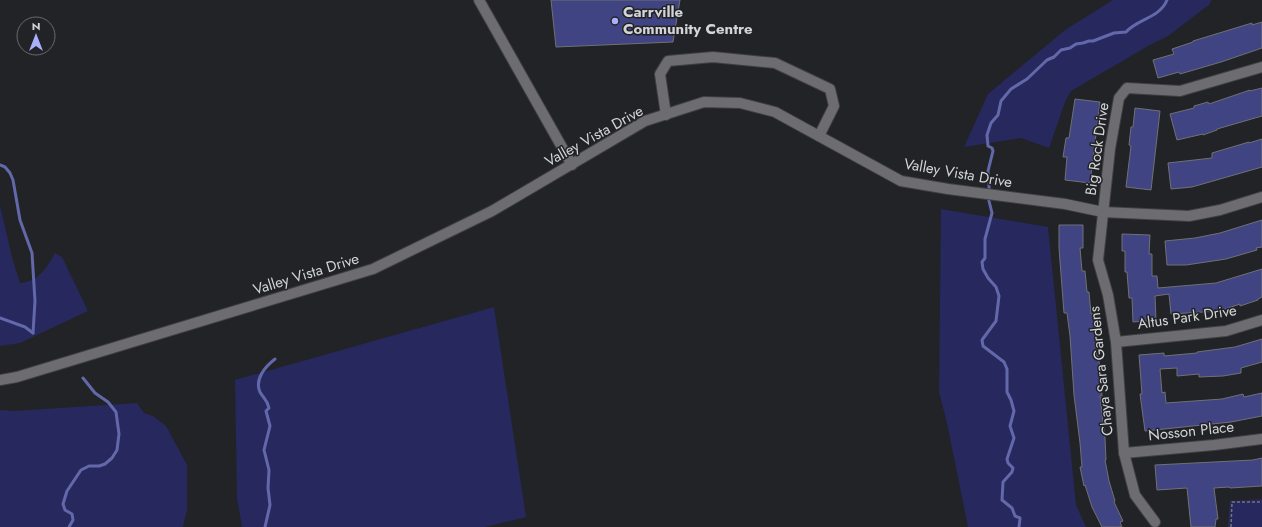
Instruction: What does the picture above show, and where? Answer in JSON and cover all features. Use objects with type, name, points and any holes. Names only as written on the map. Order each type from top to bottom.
[{"type":"street","points":[[479,0],[572,165]]},
{"type":"street","points":[[666,115],[660,74],[668,61],[713,57],[775,63],[830,89],[834,106],[819,136]]},
{"type":"street","name":"Big Rock Drive","points":[[1103,212],[1110,149],[1119,98],[1126,88],[1180,91],[1262,67]]},
{"type":"street","name":"Valley Vista Drive","points":[[0,380],[17,377],[373,269],[492,211],[645,122],[704,102],[740,103],[775,112],[901,181],[948,189],[1065,204],[1103,212],[1189,216],[1220,210],[1262,197]]},
{"type":"street","name":"Chaya Sara Gardens","points":[[1103,212],[1098,260],[1108,295],[1116,342],[1124,453],[1135,495],[1155,522]]},
{"type":"street","name":"Altus Park Drive","points":[[1116,342],[1226,331],[1262,320]]},
{"type":"street","name":"Nosson Place","points":[[1124,453],[1262,439]]},
{"type":"path","points":[[1231,527],[1232,502],[1262,502]]},
{"type":"shaded area","points":[[1113,0],[1211,0],[1210,4],[1168,36],[1071,91],[1065,102],[1049,148],[1021,138],[964,147],[988,94],[1065,30]]},
{"type":"shaded area","points":[[0,206],[13,261],[20,283],[37,277],[49,264],[55,253],[62,257],[88,311],[20,343],[0,346]]},
{"type":"shaded area","points":[[941,209],[1048,227],[1076,505],[1086,527],[968,527],[947,423],[939,392]]},
{"type":"shaded area","points":[[494,307],[526,517],[485,527],[242,527],[237,498],[235,380]]},
{"type":"shaded area","points":[[137,403],[144,413],[153,416],[166,426],[187,465],[187,510],[183,527],[0,527],[0,410],[14,411]]},
{"type":"shaded area","points":[[1262,499],[1262,527],[1228,527],[1230,501]]},
{"type":"building","name":"Carrville Community Centre","points":[[551,0],[680,0],[673,42],[556,47]]},
{"type":"building","points":[[1262,22],[1262,48],[1180,74],[1179,72],[1158,78],[1153,60],[1174,54],[1172,49],[1252,23],[1252,25]]},
{"type":"building","points":[[1262,88],[1262,116],[1217,129],[1203,135],[1177,140],[1170,114],[1194,108],[1194,106],[1208,102],[1209,104],[1250,90]]},
{"type":"building","points":[[1075,99],[1100,102],[1090,183],[1065,180],[1067,157],[1063,157],[1066,138],[1069,138]]},
{"type":"building","points":[[1135,108],[1160,111],[1151,190],[1126,187],[1131,146],[1129,145],[1131,127],[1133,127]]},
{"type":"building","points":[[1262,139],[1262,167],[1192,187],[1171,189],[1168,163],[1212,158],[1212,153]]},
{"type":"building","points":[[1262,220],[1262,247],[1256,248],[1257,250],[1226,259],[1186,265],[1167,265],[1165,241],[1195,238],[1220,233]]},
{"type":"building","points":[[1059,225],[1083,225],[1083,248],[1080,248],[1082,271],[1085,271],[1091,314],[1094,313],[1097,356],[1101,374],[1102,396],[1100,396],[1105,438],[1105,460],[1114,502],[1123,521],[1120,522],[1122,527],[1102,527],[1092,507],[1085,485],[1084,486],[1080,467],[1082,467],[1074,395],[1070,336],[1067,313],[1064,313],[1059,248]]},
{"type":"building","points":[[1122,234],[1150,235],[1149,254],[1152,254],[1152,276],[1157,276],[1158,288],[1216,283],[1262,269],[1262,297],[1258,300],[1240,306],[1240,304],[1219,311],[1171,314],[1169,294],[1155,296],[1156,320],[1133,322],[1132,298],[1129,298],[1127,272],[1125,272],[1125,251],[1122,251]]},
{"type":"building","points":[[1262,339],[1262,362],[1241,368],[1241,373],[1223,376],[1199,377],[1199,374],[1177,376],[1177,368],[1160,369],[1162,393],[1165,392],[1166,403],[1222,399],[1243,394],[1244,397],[1262,393],[1262,416],[1231,422],[1145,431],[1140,394],[1142,394],[1139,355],[1164,353],[1164,356],[1197,353],[1235,347]]},
{"type":"building","points":[[1262,458],[1262,486],[1214,488],[1218,519],[1216,519],[1215,527],[1191,527],[1187,488],[1157,490],[1155,465],[1253,460]]},
{"type":"waterway","points":[[989,191],[988,171],[993,151],[992,148],[988,146],[987,135],[991,123],[998,115],[1001,101],[1011,89],[1027,79],[1047,60],[1054,57],[1061,50],[1070,48],[1076,44],[1093,41],[1114,33],[1126,32],[1136,24],[1154,15],[1164,6],[1167,0]]},
{"type":"waterway","points":[[0,165],[5,167],[13,180],[20,220],[32,253],[35,301],[33,333]]},
{"type":"waterway","points":[[988,197],[992,213],[985,239],[985,258],[982,262],[983,269],[988,278],[996,287],[999,296],[996,321],[982,340],[983,346],[1004,362],[1007,369],[1007,392],[1014,411],[1010,426],[1014,438],[1007,459],[1008,463],[1013,468],[1012,472],[1003,482],[1002,500],[1012,508],[1015,516],[1020,518],[1019,527]]},
{"type":"waterway","points":[[0,318],[25,327],[33,333]]},
{"type":"waterway","points":[[265,527],[270,505],[268,488],[269,470],[264,450],[270,426],[266,411],[269,408],[260,392],[259,382],[262,373],[275,359]]},
{"type":"waterway","points":[[69,527],[73,520],[72,514],[65,510],[63,504],[67,491],[81,470],[89,466],[99,466],[105,464],[112,458],[117,450],[119,434],[116,412],[108,402],[95,393],[83,378]]},
{"type":"place","name":"Carrville Community Centre","points":[[615,21]]}]
